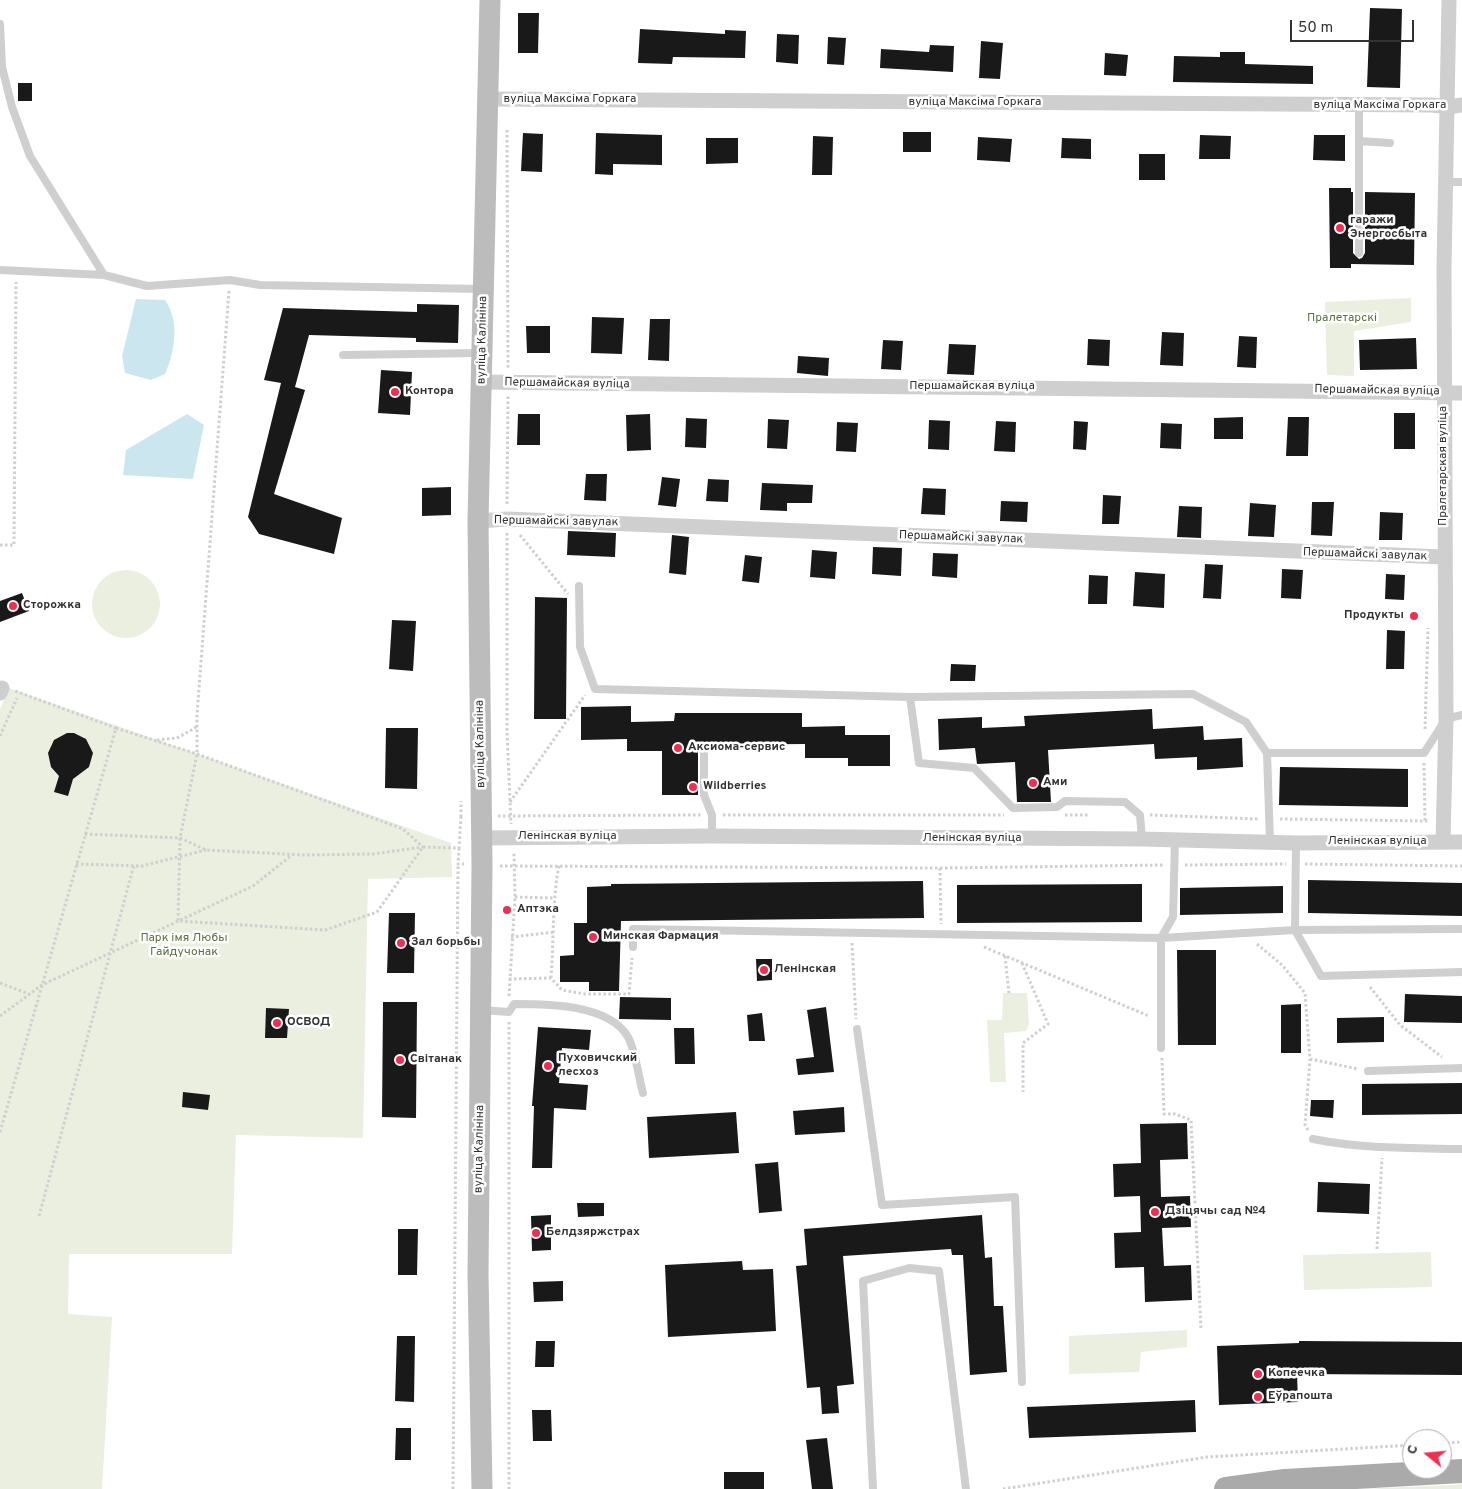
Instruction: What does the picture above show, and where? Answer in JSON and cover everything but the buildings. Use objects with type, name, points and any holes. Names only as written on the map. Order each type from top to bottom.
[{"type":"main road","name":"вуліца Калініна","points":[[482,1489],[478,1274],[482,1010],[482,827],[478,521],[484,289],[497,99],[490,0]]},
{"type":"main road","points":[[1226,1489],[1285,1480],[1462,1471]]},
{"type":"street","name":"Пралетарская вуліца","points":[[1443,842],[1446,719],[1444,392],[1446,182],[1455,106],[1449,0]]},
{"type":"street","name":"вуліца Максіма Горкага","points":[[497,99],[1455,106]]},
{"type":"street","name":"Першамайская вуліца","points":[[482,382],[1462,393]]},
{"type":"street","name":"Першамайскі завулак","points":[[478,521],[506,519],[1444,558]]},
{"type":"street","name":"Ленінская вуліца","points":[[482,827],[514,837],[712,836],[1142,839],[1296,843],[1462,842]]},
{"type":"lane","points":[[0,24],[1,67],[12,107],[30,156],[104,275]]},
{"type":"lane","points":[[1359,253],[1360,106]]},
{"type":"lane","points":[[1359,141],[1390,143]]},
{"type":"lane","points":[[1446,182],[1462,182]]},
{"type":"lane","points":[[0,270],[104,275],[147,286],[230,280],[260,285],[484,289]]},
{"type":"lane","points":[[343,355],[482,353]]},
{"type":"lane","points":[[579,586],[580,647],[595,689],[910,697],[1193,694],[1246,722],[1267,753],[1270,842]]},
{"type":"lane","points":[[910,697],[919,763],[974,768],[1013,808],[1057,807],[1065,801],[1125,802],[1140,815],[1142,839]]},
{"type":"lane","points":[[1267,753],[1424,753],[1446,719],[1462,715]]},
{"type":"lane","points":[[704,753],[704,795],[712,815],[712,836]]},
{"type":"lane","points":[[1161,1048],[1161,938],[1173,916],[1175,840]]},
{"type":"lane","points":[[1296,843],[1295,930],[1321,976],[1462,972]]},
{"type":"lane","points":[[633,947],[633,929],[1161,938],[1295,930],[1462,929]]},
{"type":"lane","points":[[482,1010],[509,1012],[514,1004],[588,1009],[614,1023],[628,1037],[643,1093]]},
{"type":"lane","points":[[857,1029],[882,1205],[1015,1198],[1022,1382]]},
{"type":"lane","points":[[1368,1071],[1459,1068]]},
{"type":"lane","points":[[1313,1139],[1383,1148],[1462,1149]]},
{"type":"lane","points":[[873,1489],[863,1281],[909,1268],[939,1270],[966,1489]]},
{"type":"path","points":[[497,99],[508,383],[506,519],[507,732],[509,816],[514,837],[515,867],[515,897],[509,979],[509,1489]]},
{"type":"path","points":[[0,545],[14,545],[16,270]]},
{"type":"path","points":[[178,921],[180,838],[197,754],[198,715],[230,280]]},
{"type":"path","points":[[506,519],[579,608]]},
{"type":"path","points":[[510,803],[586,694],[595,689]]},
{"type":"path","points":[[1,690],[19,692],[403,829],[423,847]]},
{"type":"path","points":[[0,736],[19,692]]},
{"type":"path","points":[[154,740],[177,738],[195,728],[198,715]]},
{"type":"path","points":[[0,1132],[116,728]]},
{"type":"path","points":[[76,864],[134,865],[180,858],[206,850],[293,854],[373,854],[423,847],[459,848],[461,817],[482,827],[509,816],[1011,815]]},
{"type":"path","points":[[1061,815],[1091,815]]},
{"type":"path","points":[[1140,815],[1445,821]]},
{"type":"path","points":[[85,834],[180,838],[206,850]]},
{"type":"path","points":[[178,921],[325,930],[377,912],[423,847]]},
{"type":"path","points":[[0,1016],[42,985],[253,886],[293,854]]},
{"type":"path","points":[[453,1489],[458,864]]},
{"type":"path","points":[[515,867],[559,865],[940,868],[1296,864],[1462,866]]},
{"type":"path","points":[[39,1216],[134,865]]},
{"type":"path","points":[[559,865],[553,898],[554,932],[551,978],[562,990],[585,994],[630,994],[633,947]]},
{"type":"path","points":[[940,868],[941,934]]},
{"type":"path","points":[[515,897],[553,898]]},
{"type":"path","points":[[511,937],[554,932]]},
{"type":"path","points":[[852,932],[857,1029]]},
{"type":"path","points":[[1244,933],[1282,965],[1305,993],[1310,1059],[1305,1125],[1313,1139]]},
{"type":"path","points":[[954,934],[1161,1022]]},
{"type":"path","points":[[1005,956],[1009,993]]},
{"type":"path","points":[[1022,963],[1048,1024],[1023,1043],[1023,1092]]},
{"type":"path","points":[[1361,975],[1400,1025],[1459,1068]]},
{"type":"path","points":[[509,979],[551,978]]},
{"type":"path","points":[[0,983],[30,994]]},
{"type":"path","points":[[1161,1048],[1164,1114],[1175,1114],[1191,1120],[1201,1330]]},
{"type":"path","points":[[1310,1059],[1368,1071]]},
{"type":"path","points":[[1376,1249],[1383,1148]]},
{"type":"path","points":[[1003,1489],[1207,1457],[1402,1446]]},
{"type":"green space","name":"Пралетарскі","points":[[1411,298],[1411,322],[1354,331],[1354,376],[1327,375],[1325,302]]},
{"type":"green space","points":[[133,570],[145,576],[154,585],[160,597],[158,617],[150,628],[133,638],[119,638],[102,628],[94,617],[92,597],[102,580],[113,572]]},
{"type":"green space","name":"Парк імя Любы Гайдучонак","points":[[9,688],[451,843],[452,877],[368,879],[363,1138],[236,1135],[232,1254],[69,1254],[68,1314],[112,1317],[102,1489],[0,1489],[0,709]]},
{"type":"green space","points":[[1003,993],[1027,993],[1029,1024],[1026,1031],[1004,1033],[1006,1082],[990,1082],[987,1020],[1002,1020]]},
{"type":"green space","points":[[1431,1252],[1432,1287],[1304,1290],[1303,1255]]},
{"type":"green space","points":[[1187,1330],[1187,1347],[1141,1352],[1139,1372],[1069,1374],[1069,1336]]},
{"type":"green space","points":[[1462,1484],[1462,1489],[1361,1489],[1451,1485]]},
{"type":"water","points":[[136,299],[165,300],[173,317],[173,346],[165,374],[151,380],[125,373],[122,356]]},
{"type":"water","points":[[187,414],[204,425],[193,479],[123,475],[126,450]]},
{"type":"place","name":"гаражи Энергосбыта","points":[[1340,228]]},
{"type":"place","name":"Контора","points":[[395,392]]},
{"type":"place","name":"Сторожка","points":[[13,606]]},
{"type":"place","name":"Продукты","points":[[1414,616]]},
{"type":"place","name":"Аксиома-сервис","points":[[678,748]]},
{"type":"place","name":"Ами","points":[[1033,783]]},
{"type":"place","name":"Wildberries","points":[[693,787]]},
{"type":"place","name":"Аптэка","points":[[507,910]]},
{"type":"place","name":"Минская Фармация","points":[[593,937]]},
{"type":"place","name":"Зал борьбы","points":[[401,943]]},
{"type":"place","name":"Ленінская","points":[[764,970]]},
{"type":"place","name":"ОСВОД","points":[[277,1023]]},
{"type":"place","name":"Світанак","points":[[400,1060]]},
{"type":"place","name":"Пуховичский лесхоз","points":[[548,1066]]},
{"type":"place","name":"Дзіцячы сад №4","points":[[1155,1212]]},
{"type":"place","name":"Белдзяржстрах","points":[[536,1233]]},
{"type":"place","name":"Копеечка","points":[[1258,1374]]},
{"type":"place","name":"Еўрапошта","points":[[1258,1397]]}]
